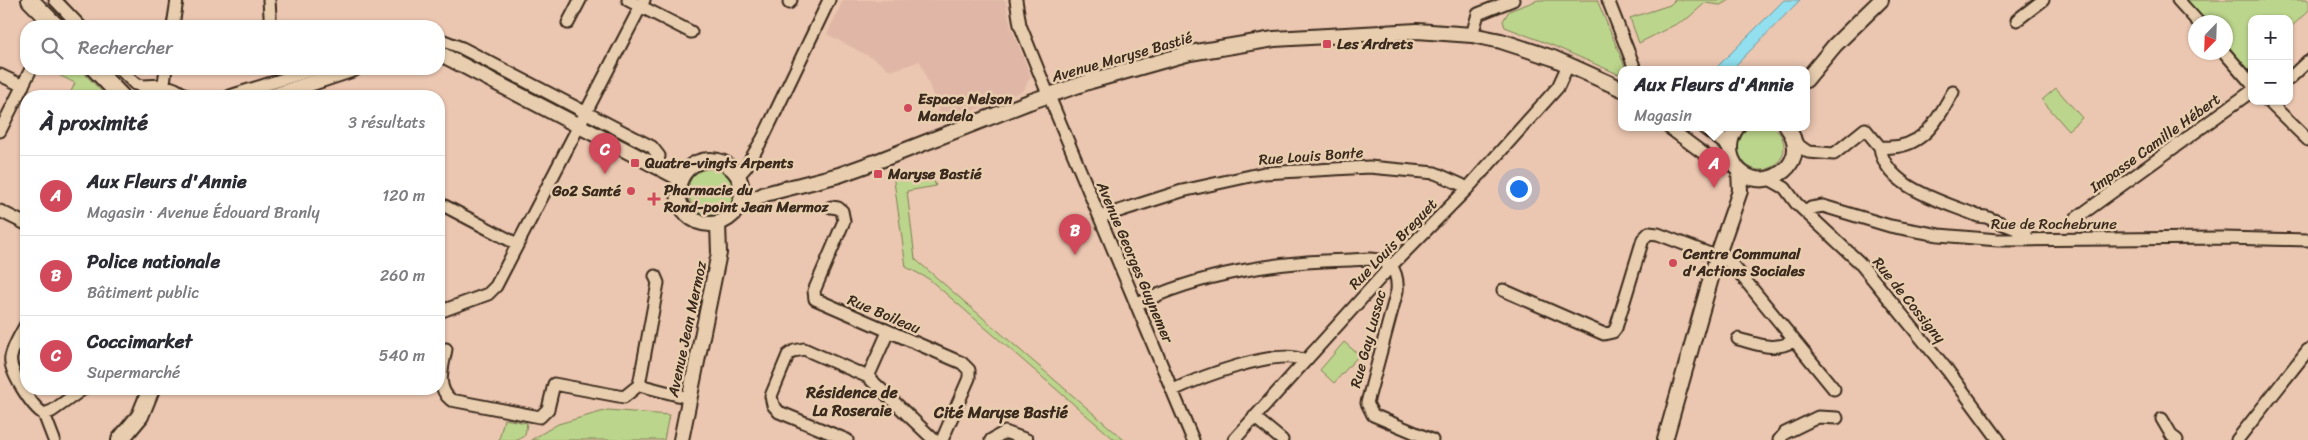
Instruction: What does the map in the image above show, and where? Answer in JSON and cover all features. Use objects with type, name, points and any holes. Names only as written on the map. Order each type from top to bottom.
[{"type":"main road","points":[[30,0],[50,20]]},
{"type":"main road","points":[[101,75],[115,90]]},
{"type":"main road","points":[[120,440],[140,416],[149,395]]},
{"type":"street","points":[[55,0],[74,20]]},
{"type":"street","points":[[174,20],[177,0]]},
{"type":"street","points":[[269,0],[270,16]]},
{"type":"street","points":[[568,23],[580,0]]},
{"type":"street","points":[[628,0],[643,3],[691,32]]},
{"type":"street","points":[[765,194],[740,181],[725,164],[708,160],[692,166],[681,179],[678,189],[679,199],[689,216],[698,222],[718,224],[734,215],[742,197],[740,181],[746,167],[763,138],[830,0]]},
{"type":"street","name":"Avenue Georges Guynemer","points":[[1016,0],[1020,25],[1194,440]]},
{"type":"street","points":[[1472,35],[1478,14],[1513,0]]},
{"type":"street","points":[[1608,0],[1634,66]]},
{"type":"street","points":[[1810,75],[1835,45],[1881,0]]},
{"type":"street","points":[[2017,20],[2044,0]]},
{"type":"street","points":[[2178,0],[2192,15]]},
{"type":"street","points":[[445,310],[492,291],[643,3]]},
{"type":"street","name":"Avenue Maryse Bastié","points":[[739,207],[765,194],[839,174],[878,161],[1049,96],[1135,67],[1190,53],[1274,39],[1417,31],[1472,35],[1532,50],[1618,89]]},
{"type":"street","points":[[445,41],[582,119],[681,179]]},
{"type":"street","points":[[445,57],[582,119]]},
{"type":"street","points":[[2231,60],[2248,79]]},
{"type":"street","points":[[2293,75],[2308,61]]},
{"type":"street","name":"Rue Louis Breguet","points":[[1234,440],[1391,266],[1466,190],[1558,86],[1568,65]]},
{"type":"street","points":[[0,75],[23,86]]},
{"type":"street","points":[[21,90],[28,75]]},
{"type":"street","points":[[126,75],[135,84],[159,90]]},
{"type":"street","points":[[163,90],[165,75]]},
{"type":"street","points":[[249,90],[296,75]]},
{"type":"street","points":[[291,90],[336,75]]},
{"type":"street","points":[[0,131],[20,92]]},
{"type":"street","points":[[1880,147],[1904,147],[1919,138],[1942,112],[1953,92]]},
{"type":"street","name":"Impasse Camille Hébert","points":[[2075,219],[2248,94]]},
{"type":"street","points":[[2272,105],[2308,140]]},
{"type":"street","points":[[1789,131],[1794,142],[1808,152],[1834,154],[1865,129],[1880,147],[1884,164],[1906,186],[1978,216],[1986,217],[2026,233]]},
{"type":"street","points":[[1673,131],[1715,162],[1736,166],[1754,179],[1769,179],[1808,152]]},
{"type":"street","points":[[1711,131],[1730,146]]},
{"type":"street","points":[[1665,440],[1717,257],[1740,191],[1736,166],[1730,146],[1734,131]]},
{"type":"street","points":[[1785,188],[1794,142]]},
{"type":"street","name":"Rue Louis Bonte","points":[[1100,217],[1182,191],[1264,173],[1368,167],[1435,173],[1462,185],[1466,190]]},
{"type":"street","points":[[1740,191],[1754,179]]},
{"type":"street","name":"Rue de Cossigny","points":[[1769,179],[1785,188],[1806,212],[1859,262],[1948,371],[1999,440]]},
{"type":"street","name":"Rue de Rochebrune","points":[[1806,212],[1811,208],[1823,206],[1890,226],[1939,235],[1998,240],[2223,238],[2308,240]]},
{"type":"street","points":[[445,207],[517,244]]},
{"type":"street","name":"Rue Boileau","points":[[831,207],[842,211],[844,221],[814,291],[815,300],[962,363],[969,370],[969,378],[942,440]]},
{"type":"street","points":[[0,210],[20,221]]},
{"type":"street","name":"Avenue Jean Mermoz","points":[[681,440],[719,253],[718,224]]},
{"type":"street","points":[[1503,290],[1604,334],[1609,334],[1616,328],[1645,235],[1649,233],[1658,234],[1728,261],[1834,389]]},
{"type":"street","points":[[1136,305],[1215,277],[1274,265],[1330,260],[1378,260],[1391,266]]},
{"type":"street","name":"Rue Gay Lussac","points":[[1391,266],[1398,281],[1397,291],[1367,403],[1373,416],[1432,440]]},
{"type":"street","points":[[445,395],[451,400],[540,417],[548,410],[554,384],[624,397],[639,386],[658,283],[655,276]]},
{"type":"street","points":[[868,377],[888,332]]},
{"type":"street","points":[[20,336],[11,355],[11,364],[20,383]]},
{"type":"street","points":[[1738,339],[1771,348],[1780,348],[1793,340]]},
{"type":"street","points":[[445,357],[446,349]]},
{"type":"street","points":[[847,440],[779,412],[773,405],[771,396],[788,356],[794,351],[804,349],[868,377],[934,440]]},
{"type":"street","points":[[2237,440],[2308,350]]},
{"type":"street","points":[[1173,390],[1210,375],[1266,360],[1293,356],[1304,361]]},
{"type":"street","points":[[639,386],[689,398]]},
{"type":"street","points":[[28,395],[38,410],[44,414],[54,440]]},
{"type":"street","points":[[44,414],[52,411],[75,395]]},
{"type":"street","points":[[1254,417],[1282,440]]},
{"type":"street","points":[[1779,440],[1785,433],[1818,417],[1836,418]]},
{"type":"street","points":[[2162,419],[2172,436],[2178,440]]},
{"type":"street","points":[[991,440],[1005,432],[1027,440]]},
{"type":"shaded area","points":[[843,0],[1005,0],[1011,27],[1031,76],[1023,91],[943,122],[920,61],[891,71],[876,60],[827,34]]},
{"type":"green space","points":[[1538,0],[1597,0],[1625,66],[1618,66],[1618,74],[1505,27],[1503,21],[1509,11]]},
{"type":"green space","points":[[1675,0],[1730,0],[1720,5],[1705,3],[1688,18],[1639,43],[1630,18],[1670,5]]},
{"type":"green space","points":[[2187,0],[2308,0],[2308,11],[2293,25],[2293,15],[2248,15],[2248,69],[2233,52],[2233,15],[2201,15]]},
{"type":"green space","points":[[59,75],[86,75],[100,90],[72,90],[75,83]]},
{"type":"green space","points":[[2056,88],[2082,118],[2068,130],[2042,100]]},
{"type":"green space","points":[[1744,131],[1778,131],[1784,142],[1783,156],[1778,164],[1770,169],[1752,169],[1744,164],[1739,156],[1738,142]]},
{"type":"green space","points":[[707,167],[717,167],[729,174],[736,186],[736,196],[729,208],[717,215],[707,215],[699,211],[692,204],[688,196],[688,186],[692,178],[699,171]]},
{"type":"green space","points":[[893,174],[933,179],[936,186],[907,191],[915,259],[1124,440],[1115,440],[929,279],[906,267]]},
{"type":"green space","points":[[1344,342],[1359,355],[1334,383],[1320,370]]},
{"type":"green space","points":[[608,410],[669,415],[664,440],[531,440],[558,424]]},
{"type":"green space","points":[[504,419],[527,423],[525,435],[518,440],[499,440]]},
{"type":"water","points":[[1784,0],[1800,0],[1735,66],[1718,66]]},
{"type":"place","name":"Les Ardrets","points":[[1327,44]]},
{"type":"place","name":"Espace Nelson Mandela","points":[[908,108]]},
{"type":"place","name":"Quatre-vingts Arpents","points":[[635,163]]},
{"type":"place","name":"Coccimarket","points":[[605,174]]},
{"type":"place","name":"Maryse Bastié","points":[[878,174]]},
{"type":"place","name":"Aux Fleurs d'Annie","points":[[1714,188]]},
{"type":"place","name":"Go2 Santé","points":[[631,191]]},
{"type":"place","name":"Pharmacie du Rond-point Jean Mermoz","points":[[654,199]]},
{"type":"place","name":"Police nationale","points":[[1075,255]]},
{"type":"place","name":"Centre Communal d'Actions Sociales","points":[[1673,263]]},
{"type":"district","name":"Résidence de La Roseraie","points":[[852,401]]},
{"type":"district","name":"Cité Maryse Bastié","points":[[1001,412]]}]
